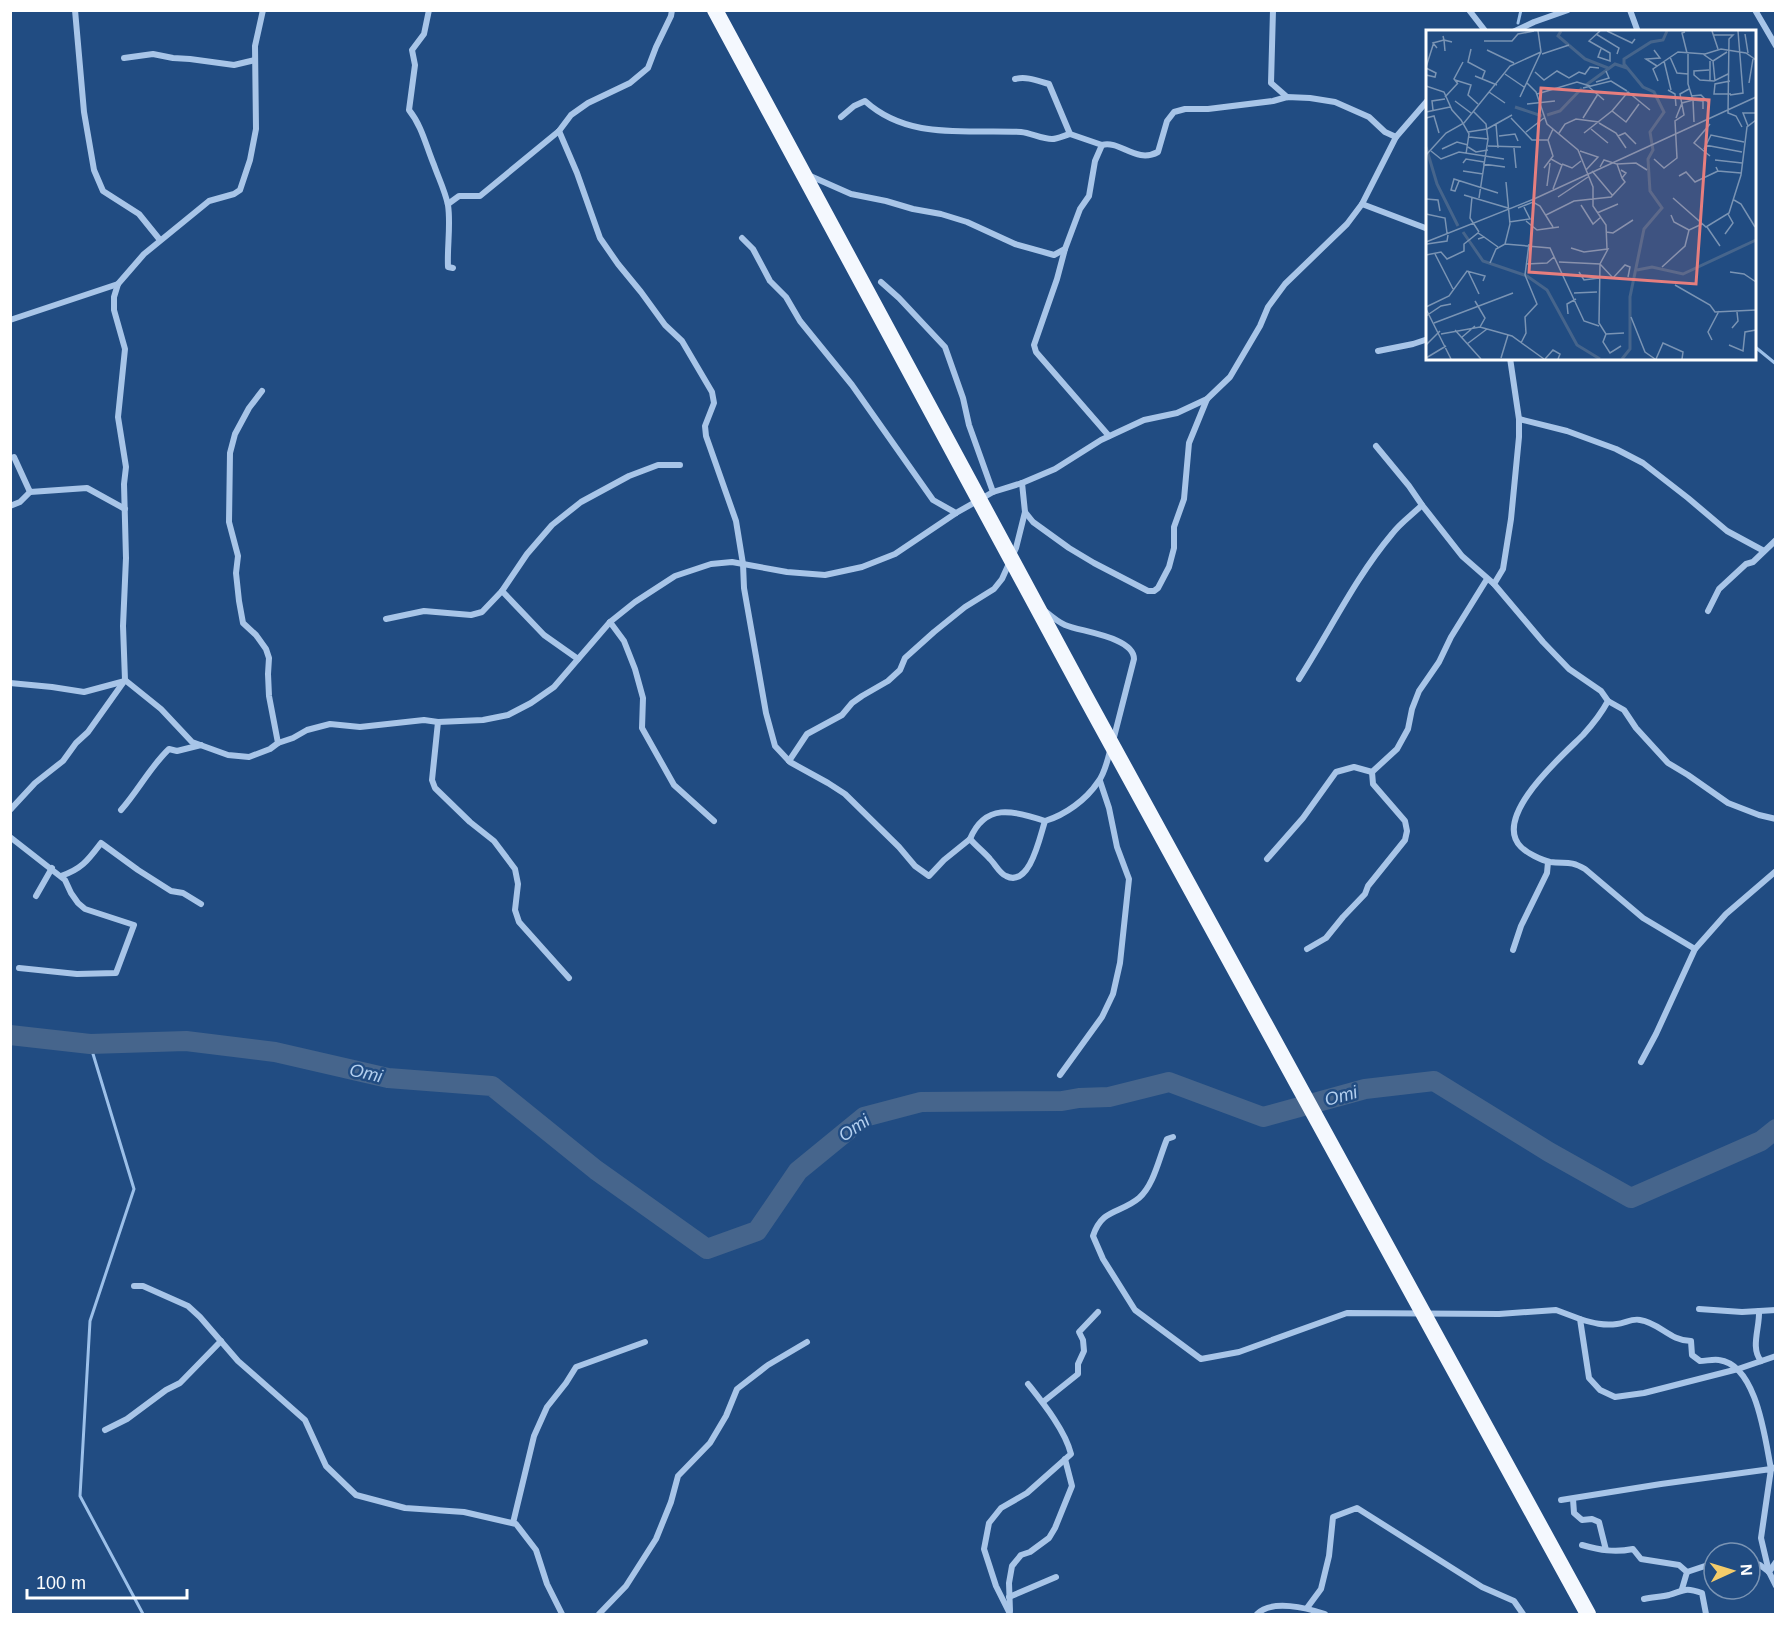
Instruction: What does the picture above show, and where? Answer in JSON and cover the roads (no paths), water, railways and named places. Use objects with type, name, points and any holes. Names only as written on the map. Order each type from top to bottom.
[{"type":"highway","points":[[715,10],[1101,725],[1588,1614]]},
{"type":"street","points":[[75,10],[84,112],[94,170],[104,191],[139,214],[160,240]]},
{"type":"street","points":[[10,810],[34,783],[63,761],[76,743],[88,732],[125,680],[123,626],[126,467],[118,417],[125,349],[114,310],[114,297],[118,284],[144,254],[160,240],[209,201],[240,190],[248,169],[256,129],[255,46],[263,10]]},
{"type":"street","points":[[429,10],[424,34],[412,50],[414,65],[409,110],[417,119],[448,204],[448,267],[453,268]]},
{"type":"street","points":[[448,204],[459,196],[480,196],[559,131],[571,115],[588,103],[630,83],[648,68],[672,10]]},
{"type":"street","points":[[1274,10],[1271,83],[1287,97]]},
{"type":"street","points":[[1469,10],[1484,30]]},
{"type":"street","points":[[1517,30],[1568,10]]},
{"type":"street","points":[[1630,10],[1637,30]]},
{"type":"street","points":[[1755,10],[1776,46]]},
{"type":"street","points":[[123,58],[153,54],[234,65],[255,60]]},
{"type":"street","points":[[1015,79],[1035,80],[1048,84],[1070,134]]},
{"type":"street","points":[[841,117],[866,101],[877,111],[900,122],[924,129],[956,132],[1023,132],[1053,139],[1070,134],[1102,146],[1106,144],[1114,146],[1136,155],[1152,155],[1158,152],[1167,122],[1174,112],[1273,101],[1287,97],[1335,102],[1368,117],[1385,132],[1396,137]]},
{"type":"street","points":[[125,680],[162,709],[192,742],[228,755],[249,756],[270,749],[307,730],[330,724],[360,727],[424,720],[438,722],[483,720],[508,715],[554,687],[610,622],[635,602],[675,576],[711,564],[732,562],[787,572],[825,575],[862,567],[895,554],[956,513],[993,492],[1055,469],[1109,436],[1144,420],[1177,413],[1207,399],[1230,377],[1260,326],[1268,307],[1285,284],[1347,224],[1362,204],[1396,137],[1426,102]]},
{"type":"street","points":[[559,131],[585,192],[600,237],[665,325],[682,341],[712,392],[714,403],[705,426],[706,436],[736,521],[743,564],[744,588],[766,713],[775,746],[789,761],[845,794],[915,866],[929,876],[969,839],[974,828],[986,816],[1000,812],[1024,814],[1045,821],[1065,812],[1100,781],[1108,759],[1134,654],[1121,642],[1062,624],[1046,612],[1028,594],[1021,582],[1017,568],[1016,548]]},
{"type":"street","points":[[1102,146],[1095,161],[1089,196],[1080,208],[1034,345],[1036,352],[1109,436]]},
{"type":"street","points":[[788,165],[850,194],[941,214],[1054,255],[1065,249]]},
{"type":"street","points":[[1362,204],[1426,228]]},
{"type":"street","points":[[742,238],[753,249],[770,281],[786,297],[800,321],[852,385],[933,500],[956,513]]},
{"type":"street","points":[[881,282],[945,347],[993,492]]},
{"type":"street","points":[[10,320],[118,284]]},
{"type":"street","points":[[1378,351],[1426,340]]},
{"type":"street","points":[[1494,584],[1503,569],[1511,519],[1519,419],[1509,360]]},
{"type":"street","points":[[262,391],[249,408],[235,434],[230,453],[229,522],[238,556],[236,573],[243,623],[256,635],[266,649],[269,658],[269,696],[278,743]]},
{"type":"street","points":[[1025,512],[1033,522],[1069,548],[1148,591],[1154,591],[1158,588],[1169,567],[1174,548],[1174,527],[1184,499],[1189,443],[1207,399]]},
{"type":"street","points":[[1519,419],[1567,431],[1616,449],[1643,463],[1727,531],[1764,551]]},
{"type":"street","points":[[1376,446],[1462,555],[1494,584],[1569,669],[1601,692],[1608,701],[1624,710],[1636,728],[1668,763],[1728,803],[1776,819]]},
{"type":"street","points":[[14,457],[30,492]]},
{"type":"street","points":[[386,619],[424,611],[471,615],[482,612],[502,591],[527,554],[552,525],[580,502],[629,476],[658,465],[680,465]]},
{"type":"street","points":[[789,761],[807,734],[842,715],[852,703],[888,681],[900,670],[905,658],[934,632],[965,607],[994,590],[1002,579],[1016,548],[1025,512],[1022,483]]},
{"type":"street","points":[[10,506],[20,502],[30,492],[87,488],[125,509]]},
{"type":"street","points":[[1299,679],[1349,595],[1392,533],[1422,505]]},
{"type":"street","points":[[1708,611],[1719,589],[1776,540]]},
{"type":"street","points":[[1372,772],[1397,749],[1408,729],[1419,691],[1487,579]]},
{"type":"street","points":[[502,591],[544,635],[578,659]]},
{"type":"street","points":[[610,622],[624,641],[635,669],[643,698],[642,728],[674,785],[714,820]]},
{"type":"street","points":[[10,683],[84,692],[125,680]]},
{"type":"street","points":[[1608,701],[1600,716],[1543,775],[1523,803],[1513,822],[1513,836],[1522,847],[1548,862],[1575,863],[1603,882],[1643,918],[1695,949]]},
{"type":"street","points":[[438,722],[432,780],[435,788],[470,822],[494,841],[515,869],[518,884],[515,910],[519,922],[569,978]]},
{"type":"street","points":[[121,810],[168,749],[177,751],[201,745]]},
{"type":"street","points":[[1267,859],[1303,818],[1336,772],[1354,767],[1372,772]]},
{"type":"street","points":[[1307,949],[1326,938],[1365,894],[1368,886],[1405,840],[1407,831],[1405,821],[1373,784],[1372,772]]},
{"type":"street","points":[[1060,1075],[1102,1017],[1113,994],[1120,963],[1129,879],[1117,847],[1109,808],[1100,781]]},
{"type":"street","points":[[969,839],[1006,876],[1017,878],[1024,874],[1029,866],[1045,821]]},
{"type":"street","points":[[10,837],[61,876],[78,903],[86,909],[134,925],[116,973],[77,974],[19,968]]},
{"type":"street","points":[[61,876],[75,871],[88,860],[101,843],[171,891],[183,893],[201,904]]},
{"type":"street","points":[[1513,950],[1526,916],[1547,873],[1548,862]]},
{"type":"street","points":[[36,896],[52,868]]},
{"type":"street","points":[[1641,1062],[1695,949],[1726,914],[1776,871]]},
{"type":"street","points":[[1173,1137],[1167,1139],[1149,1185],[1138,1199],[1097,1223],[1093,1236],[1103,1259],[1135,1310],[1201,1359],[1239,1352],[1347,1313],[1499,1314],[1556,1310],[1599,1325],[1619,1324],[1638,1319],[1653,1324],[1680,1341],[1691,1341],[1692,1355],[1700,1361],[1720,1360],[1738,1369],[1758,1404],[1773,1468],[1761,1538],[1768,1572],[1776,1586]]},
{"type":"street","points":[[134,1286],[143,1286],[188,1306],[252,1375],[305,1420],[326,1466],[356,1495],[405,1509],[464,1512],[516,1524],[536,1550],[547,1584],[562,1614]]},
{"type":"street","points":[[1699,1309],[1722,1312],[1776,1310]]},
{"type":"street","points":[[1759,1311],[1756,1355],[1761,1361]]},
{"type":"street","points":[[1043,1402],[1078,1374],[1078,1364],[1084,1351],[1083,1340],[1079,1332],[1098,1312]]},
{"type":"street","points":[[1580,1319],[1589,1378],[1600,1390],[1616,1397],[1644,1393],[1738,1369],[1776,1356]]},
{"type":"street","points":[[105,1430],[127,1419],[166,1390],[180,1383],[221,1341]]},
{"type":"street","points":[[513,1523],[534,1436],[547,1407],[576,1367],[645,1342]]},
{"type":"street","points":[[599,1614],[626,1586],[656,1539],[671,1502],[678,1476],[710,1443],[726,1416],[737,1389],[768,1365],[807,1342]]},
{"type":"street","points":[[1028,1384],[1043,1402],[1067,1441],[1071,1454],[1065,1459],[1027,1492],[1001,1508],[989,1523],[984,1549],[996,1586],[1010,1614],[1009,1583],[1012,1566],[1021,1555],[1030,1552],[1049,1538],[1072,1486],[1065,1459]]},
{"type":"street","points":[[1561,1500],[1773,1468]]},
{"type":"street","points":[[1573,1499],[1574,1513],[1582,1520],[1592,1519],[1599,1522],[1606,1550]]},
{"type":"street","points":[[1307,1608],[1321,1588],[1329,1556],[1334,1517],[1357,1508],[1482,1587],[1514,1601],[1524,1614]]},
{"type":"street","points":[[1582,1545],[1618,1552],[1632,1549],[1641,1559],[1679,1565],[1687,1572]]},
{"type":"street","points":[[1768,1572],[1776,1562]]},
{"type":"street","points":[[1687,1572],[1702,1567]]},
{"type":"street","points":[[1762,1567],[1768,1572]]},
{"type":"street","points":[[1682,1589],[1687,1572]]},
{"type":"street","points":[[1009,1597],[1056,1577]]},
{"type":"street","points":[[1644,1599],[1668,1595],[1682,1589],[1692,1590],[1702,1593],[1706,1614]]},
{"type":"street","points":[[1257,1614],[1263,1608],[1275,1606],[1307,1608],[1325,1614]]},
{"type":"waterway","points":[[1518,23],[1521,10]]},
{"type":"waterway","points":[[1756,348],[1776,364]]},
{"type":"waterway","name":"Omi","points":[[10,1035],[90,1044],[186,1041],[275,1052],[388,1078],[492,1086],[596,1170],[707,1249],[757,1231],[798,1171],[864,1117],[921,1102],[1062,1101],[1109,1097],[1169,1082],[1263,1117],[1365,1089],[1434,1081],[1549,1152],[1631,1198],[1761,1141],[1776,1129]]},
{"type":"waterway","points":[[90,1044],[134,1189],[90,1321],[80,1496],[143,1614]]}]
